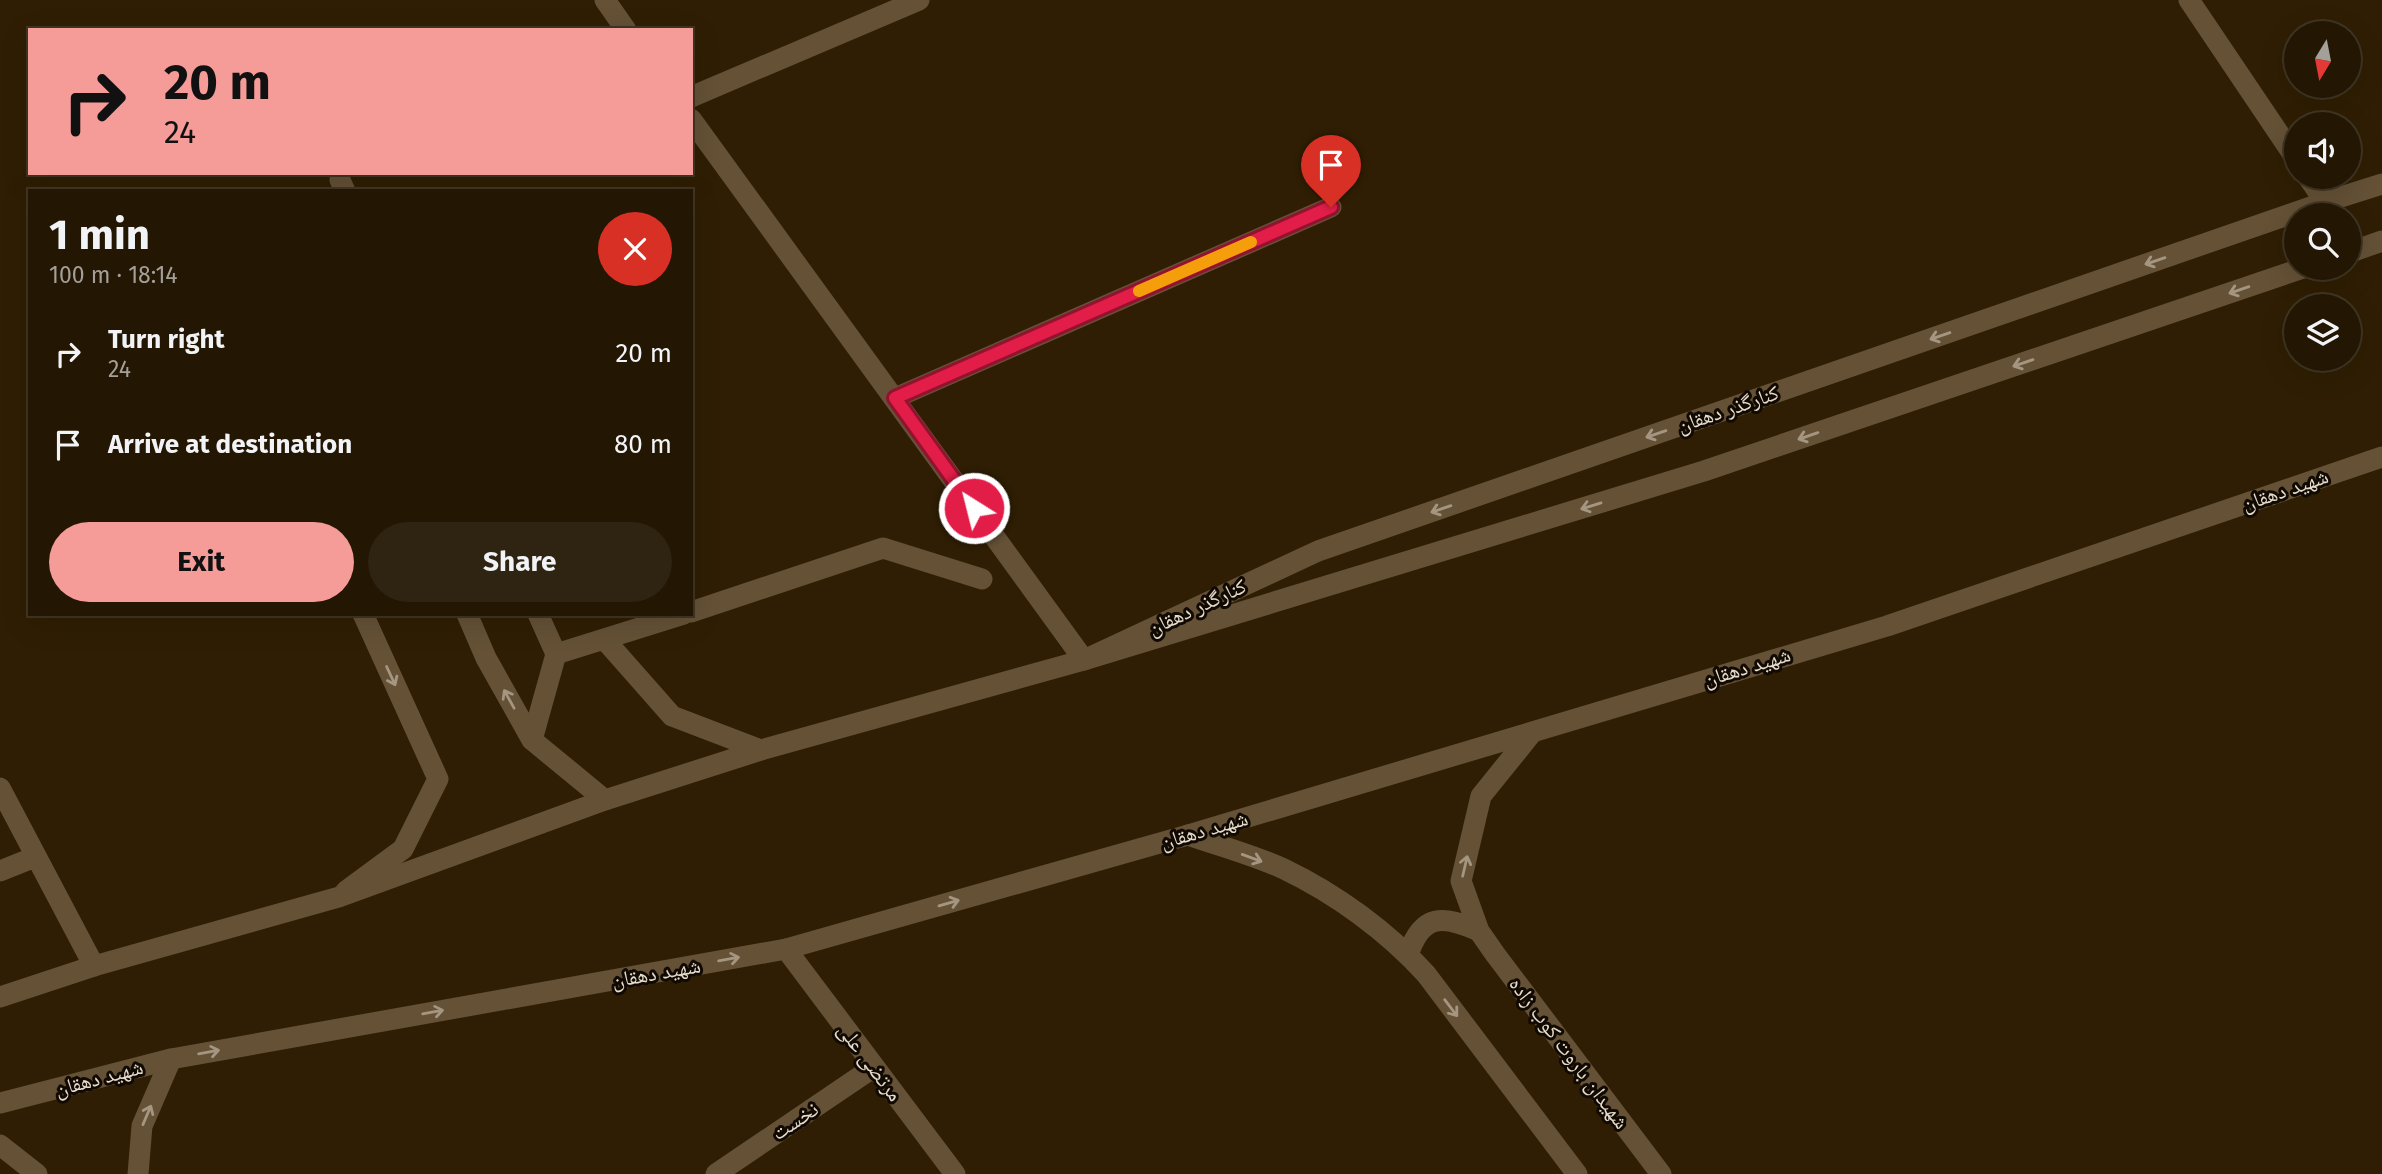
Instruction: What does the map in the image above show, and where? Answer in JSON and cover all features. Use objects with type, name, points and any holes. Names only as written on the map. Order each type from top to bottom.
[{"type":"street","points":[[604,0],[625,28]]},
{"type":"street","points":[[693,96],[919,0]]},
{"type":"street","points":[[2189,0],[2284,141]]},
{"type":"street","points":[[693,122],[1084,660]]},
{"type":"street","name":"کنارگذر دهقان","points":[[1084,660],[1318,551],[2382,184]]},
{"type":"street","points":[[2316,189],[2325,202]]},
{"type":"street","points":[[895,398],[1331,207]]},
{"type":"street","points":[[2361,248],[2382,241]]},
{"type":"street","points":[[0,996],[94,966],[339,897],[606,800],[761,750],[1084,660],[1704,471],[2284,275]]},
{"type":"street","name":"شهید دهقان","points":[[0,1103],[171,1059],[786,949],[1188,835],[1887,626],[2382,457]]},
{"type":"street","points":[[693,611],[883,548],[982,579]]},
{"type":"street","points":[[339,897],[404,849],[438,779],[364,616]]},
{"type":"street","points":[[468,616],[486,658],[532,740],[606,800]]},
{"type":"street","points":[[532,740],[556,654],[539,616]]},
{"type":"street","points":[[556,654],[678,616]]},
{"type":"street","points":[[605,640],[672,716],[761,750]]},
{"type":"street","name":"شهیدان باروت کوب زاده","points":[[1531,734],[1480,796],[1461,881],[1479,931],[1661,1174]]},
{"type":"street","points":[[0,788],[94,966]]},
{"type":"street","points":[[1188,835],[1282,869],[1323,891],[1408,955],[1426,974],[1577,1174]]},
{"type":"street","points":[[0,871],[35,857]]},
{"type":"street","points":[[1408,955],[1415,935],[1425,925],[1439,920],[1456,920],[1479,931]]},
{"type":"street","name":"مرتضی علی","points":[[786,949],[954,1174]]},
{"type":"street","points":[[138,1174],[142,1126],[171,1059]]},
{"type":"street","name":"نخست","points":[[716,1174],[874,1067]]},
{"type":"street","points":[[0,1146],[37,1174]]},
{"type":"slow traffic","points":[[1139,291],[1251,242]]},
{"type":"route","points":[[974,508],[895,398],[1331,207]]}]
